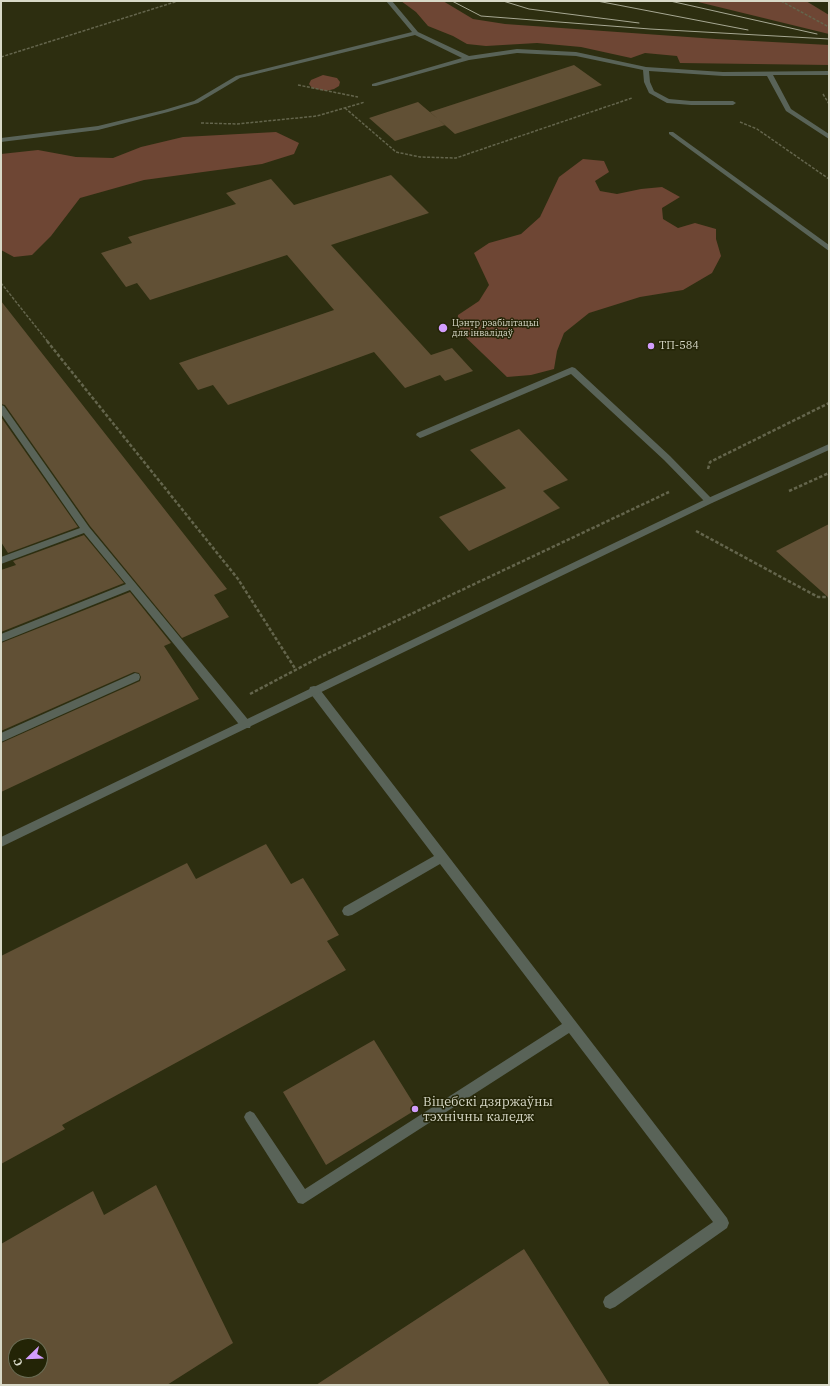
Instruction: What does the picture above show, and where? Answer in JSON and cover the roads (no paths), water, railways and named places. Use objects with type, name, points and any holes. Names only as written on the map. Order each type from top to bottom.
[{"type":"street","points":[[389,1],[416,33],[468,58]]},
{"type":"street","points":[[1,140],[98,128],[166,111],[196,102],[238,76],[416,33]]},
{"type":"street","points":[[374,85],[468,58],[517,51],[576,54],[646,69],[723,74],[770,75],[829,73]]},
{"type":"street","points":[[646,69],[647,82],[651,92],[667,101],[691,103],[733,103]]},
{"type":"street","points":[[770,75],[788,110],[829,137]]},
{"type":"street","points":[[671,133],[829,249]]},
{"type":"street","points":[[420,435],[572,370],[709,500]]},
{"type":"street","points":[[1,408],[86,529],[246,725]]},
{"type":"street","points":[[1,842],[246,725],[314,690],[709,500],[829,447]]},
{"type":"street","points":[[1,561],[86,529]]},
{"type":"street","points":[[1,638],[133,585]]},
{"type":"street","points":[[1,738],[135,677]]},
{"type":"street","points":[[314,690],[722,1223],[610,1302]]},
{"type":"street","points":[[348,911],[442,857]]},
{"type":"street","points":[[250,1117],[303,1198],[571,1025]]},
{"type":"tram line","points":[[452,1],[481,16],[650,29],[829,39]]},
{"type":"tram line","points":[[503,1],[529,9],[639,23]]},
{"type":"tram line","points":[[597,1],[748,30]]},
{"type":"tram line","points":[[670,1],[817,34]]},
{"type":"place","name":"Цэнтр рэабілітацыі для інвалідаў","points":[[443,328]]},
{"type":"place","name":"ТП-584","points":[[651,346]]},
{"type":"place","name":"Віцебскі дзяржаўны тэхнічны каледж","points":[[415,1109]]}]
